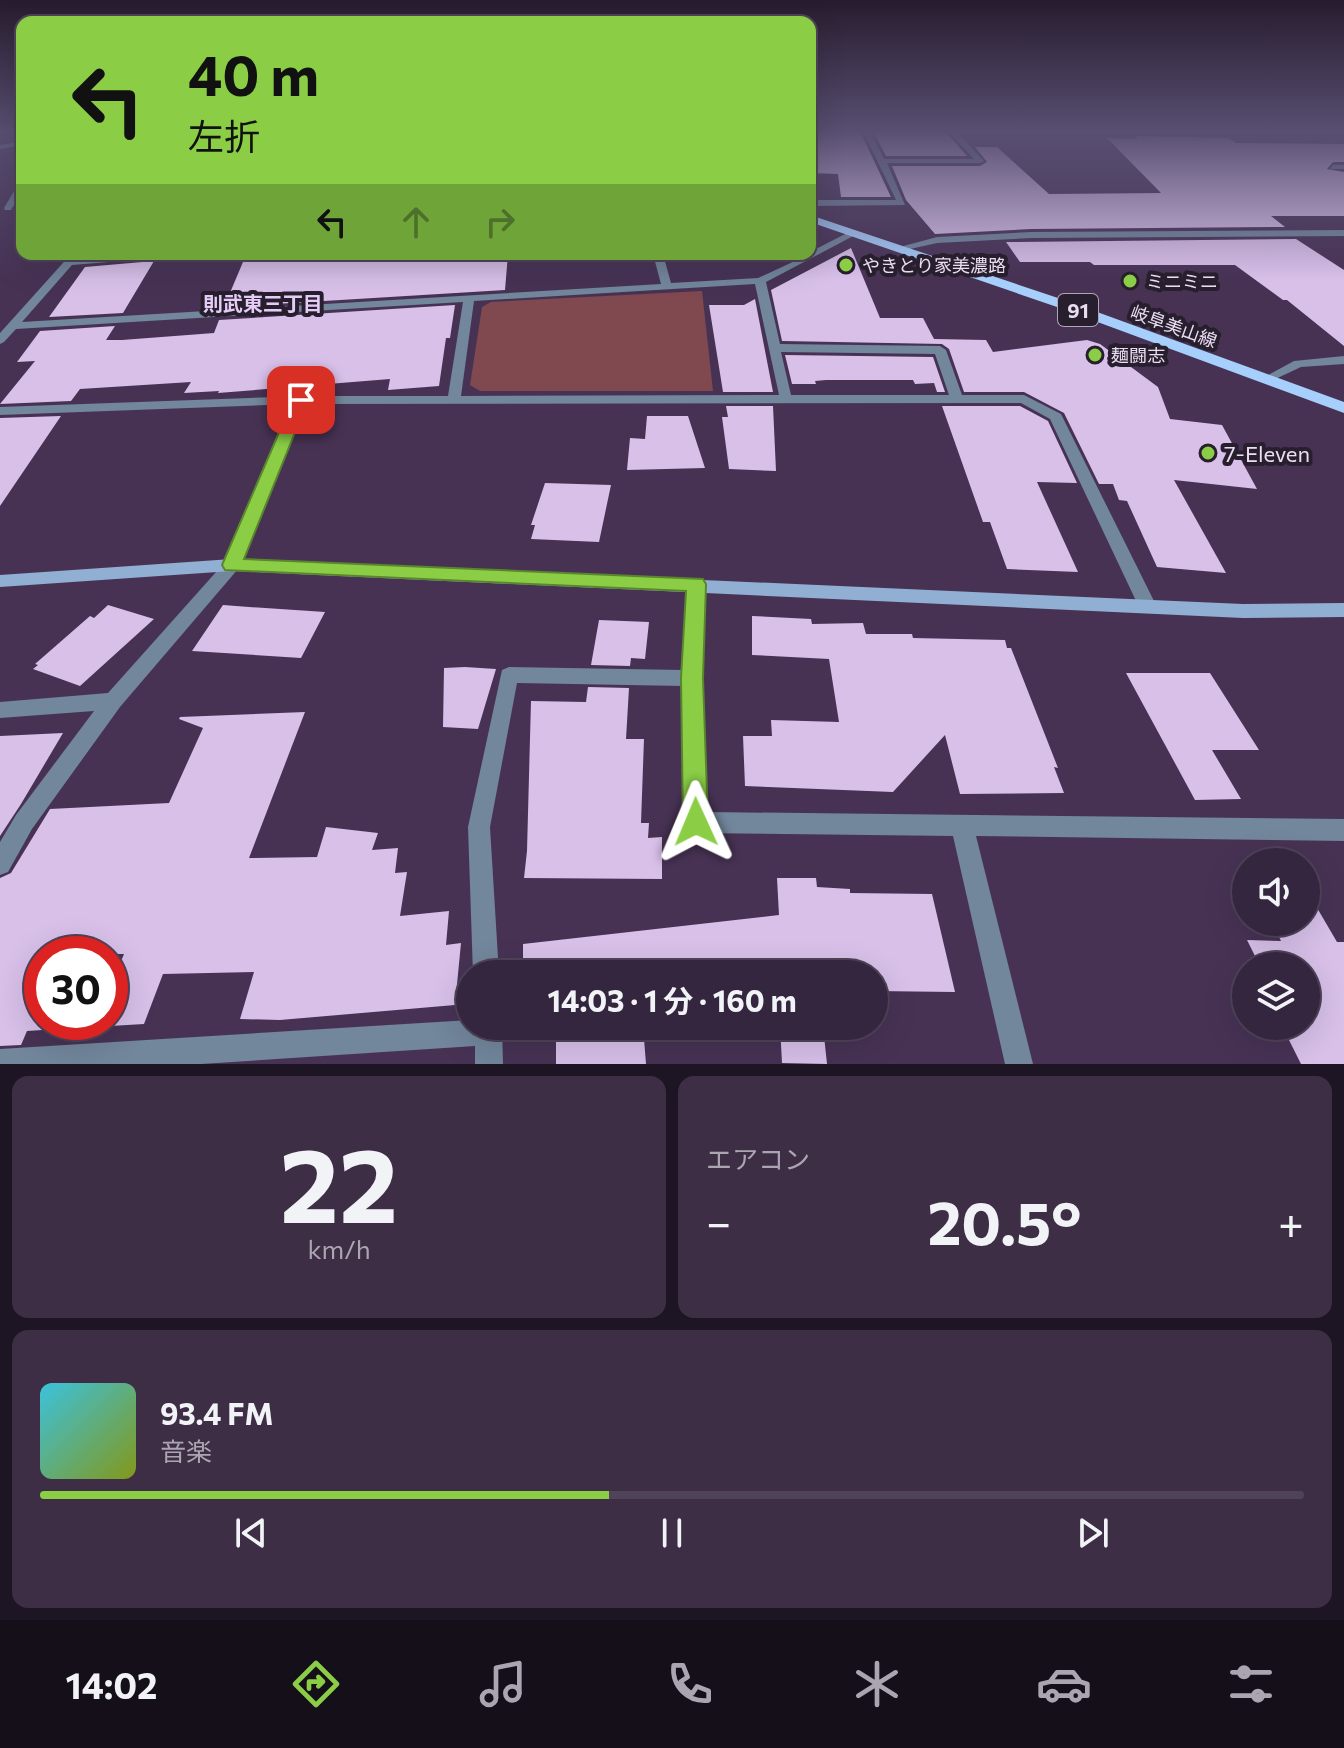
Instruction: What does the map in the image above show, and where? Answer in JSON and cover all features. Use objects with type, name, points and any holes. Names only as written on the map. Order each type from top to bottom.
[{"type":"main road","name":"岐阜美山線","points":[[816,220],[1344,408]]},
{"type":"street","points":[[816,203],[902,203],[892,181]]},
{"type":"street","points":[[816,252],[854,233]]},
{"type":"street","points":[[901,248],[937,240],[1031,235],[1344,233]]},
{"type":"street","points":[[0,340],[71,260]]},
{"type":"street","points":[[660,260],[667,287]]},
{"type":"street","points":[[12,326],[760,281],[801,260]]},
{"type":"street","points":[[760,281],[786,400]]},
{"type":"street","points":[[454,400],[469,299]]},
{"type":"street","points":[[775,348],[940,350],[957,399]]},
{"type":"street","points":[[1267,379],[1298,364],[1344,360]]},
{"type":"street","points":[[0,411],[301,400],[1024,399],[1056,417],[1147,605]]},
{"type":"street","points":[[0,864],[24,822],[113,701],[232,565],[301,400]]},
{"type":"street","points":[[0,581],[232,565],[1243,611],[1344,610]]},
{"type":"street","points":[[696,584],[692,678],[696,822],[1344,830]]},
{"type":"street","points":[[485,960],[479,827],[509,675],[692,678]]},
{"type":"street","points":[[0,710],[113,701]]},
{"type":"street","points":[[962,826],[1019,1064]]},
{"type":"street","points":[[0,1063],[456,1031]]},
{"type":"street","points":[[489,1040],[489,1064]]},
{"type":"shaded area","points":[[702,291],[713,391],[480,391],[470,385],[482,307],[491,302]]},
{"type":"building","points":[[839,181],[883,181],[891,197],[841,197]]},
{"type":"building","points":[[898,181],[1034,181],[1049,194],[1161,193],[1149,181],[1344,181],[1344,216],[1271,216],[1285,227],[1031,229],[935,234],[906,200]]},
{"type":"building","points":[[1296,239],[1344,270],[1344,346],[1287,300],[1235,265],[1020,262],[1006,242]]},
{"type":"building","points":[[851,248],[880,318],[923,318],[934,339],[986,340],[993,352],[1087,340],[1100,344],[1158,387],[1170,419],[1222,425],[1257,489],[1174,480],[1226,573],[1157,567],[1127,501],[1119,500],[1113,484],[1099,484],[1064,413],[1024,392],[964,392],[949,349],[942,344],[782,341],[771,290]]},
{"type":"building","points":[[508,260],[505,290],[224,307],[243,262]]},
{"type":"building","points":[[154,261],[123,313],[49,317],[85,267]]},
{"type":"building","points":[[755,299],[773,392],[723,392],[709,305],[744,305]]},
{"type":"building","points":[[455,305],[450,338],[446,338],[439,386],[388,390],[390,379],[184,393],[191,382],[80,389],[71,401],[0,404],[35,361],[17,362],[40,331],[115,326],[106,340],[122,340],[214,333],[219,320]]},
{"type":"building","points":[[785,355],[933,357],[945,392],[937,392],[934,383],[915,384],[913,380],[826,380],[815,381],[816,384],[792,384]]},
{"type":"building","points":[[726,406],[773,406],[776,471],[729,469],[722,417],[728,417]]},
{"type":"building","points":[[942,406],[1020,406],[1048,421],[1077,483],[1037,482],[1078,572],[1007,569],[990,522],[983,522]]},
{"type":"building","points":[[61,416],[0,506],[0,418]]},
{"type":"building","points":[[647,416],[688,416],[705,468],[627,470],[630,438],[645,439]]},
{"type":"building","points":[[545,483],[611,485],[599,542],[531,539],[535,525],[531,525]]},
{"type":"building","points":[[108,605],[154,619],[80,686],[33,669],[90,616],[94,618]]},
{"type":"building","points":[[223,605],[325,612],[301,658],[192,651]]},
{"type":"building","points":[[752,616],[811,619],[812,624],[863,623],[866,634],[1005,640],[1007,648],[1011,648],[1058,768],[1054,767],[1064,793],[960,794],[945,735],[893,792],[745,786],[743,736],[772,736],[771,720],[839,722],[829,659],[752,655]]},
{"type":"building","points":[[599,620],[649,622],[645,659],[631,658],[630,666],[591,665]]},
{"type":"building","points":[[444,668],[496,669],[478,729],[443,727]]},
{"type":"building","points":[[1126,673],[1210,673],[1259,750],[1212,750],[1241,799],[1195,800]]},
{"type":"building","points":[[588,687],[629,688],[626,739],[644,739],[641,823],[649,823],[648,838],[662,837],[662,879],[524,878],[531,701],[586,702]]},
{"type":"building","points":[[305,712],[249,858],[317,857],[326,827],[378,833],[372,850],[398,848],[395,873],[407,872],[400,916],[449,911],[446,945],[461,943],[459,960],[456,960],[455,1005],[280,1020],[240,1019],[254,972],[163,974],[144,1024],[128,1025],[128,936],[24,936],[24,1038],[21,1045],[0,1046],[0,878],[11,873],[50,809],[169,803],[203,728],[180,717]]},
{"type":"building","points":[[63,733],[21,804],[0,836],[0,736]]},
{"type":"building","points":[[777,878],[816,878],[817,887],[850,889],[850,893],[932,894],[955,992],[888,991],[888,960],[523,960],[523,944],[779,915]]},
{"type":"building","points":[[1320,913],[1337,942],[1344,942],[1344,1064],[1301,1064],[1289,1040],[1320,1040],[1320,952],[1253,952],[1247,940],[1281,941],[1279,936],[1320,936]]},
{"type":"building","points":[[556,1040],[644,1040],[646,1064],[556,1064]]},
{"type":"building","points":[[781,1040],[824,1040],[827,1064],[782,1063]]},
{"type":"place","name":"やきとり家美濃路","points":[[846,265]]},
{"type":"place","name":"ミニミニ","points":[[1130,281]]},
{"type":"place","name":"麺闘志","points":[[1095,355]]},
{"type":"place","name":"7-Eleven","points":[[1208,453]]},
{"type":"district","name":"則武東三丁目","points":[[263,303]]},
{"type":"route","points":[[301,400],[232,565],[696,584],[692,678],[696,822]]}]
